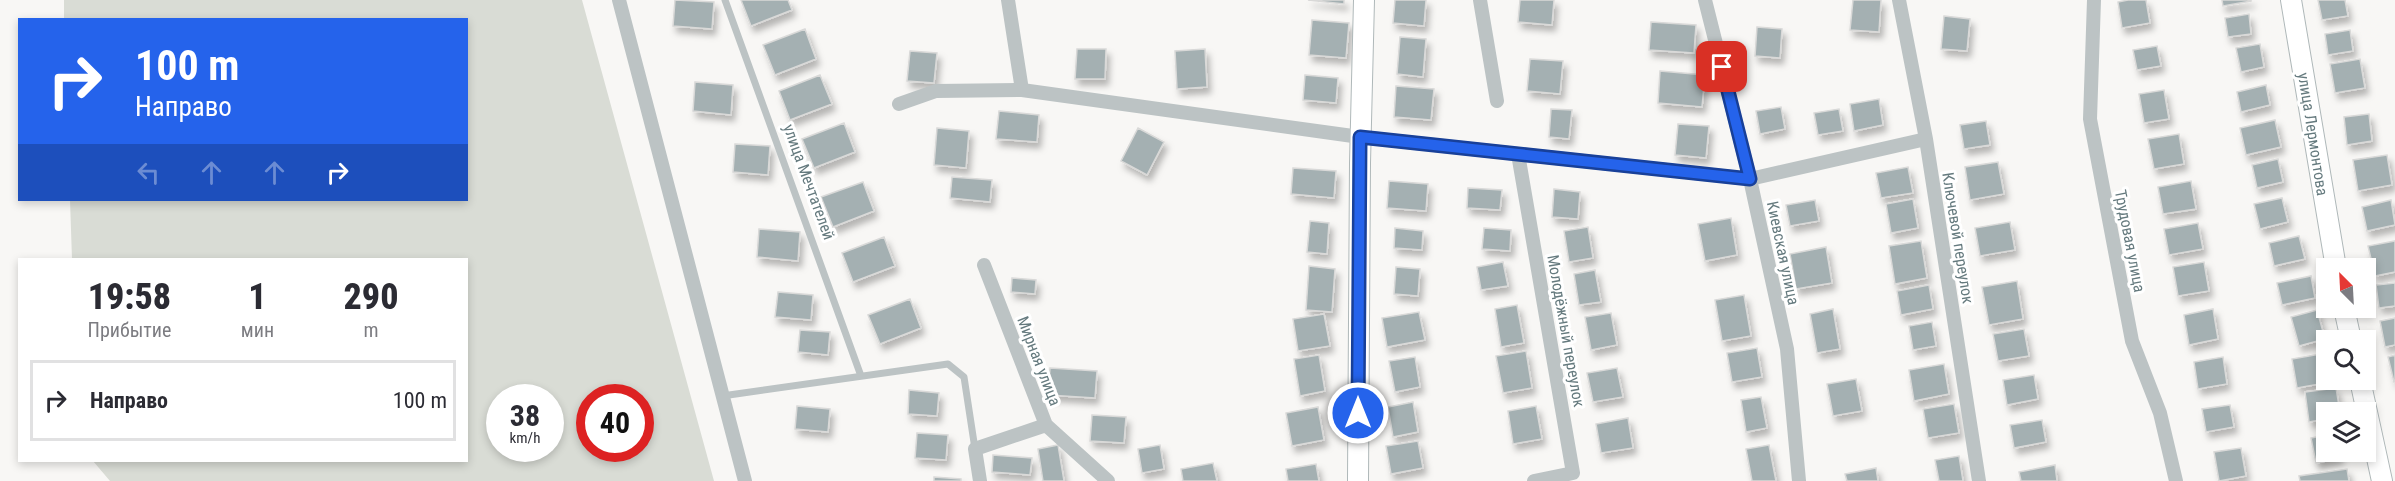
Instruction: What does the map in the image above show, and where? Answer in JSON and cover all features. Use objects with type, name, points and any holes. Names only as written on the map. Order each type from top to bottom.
[{"type":"street","points":[[619,0],[745,481]]},
{"type":"street","points":[[1008,0],[1022,90]]},
{"type":"street","points":[[1358,481],[1360,137],[1364,0]]},
{"type":"street","points":[[1480,0],[1497,101]]},
{"type":"street","name":"Киевская улица","points":[[1705,0],[1750,179],[1786,349],[1799,481]]},
{"type":"street","name":"Ключевой переулок","points":[[1899,0],[1926,139],[1979,481]]},
{"type":"street","name":"Трудовая улица","points":[[2094,0],[2090,119],[2132,341],[2160,413],[2176,481]]},
{"type":"street","name":"улица Лермонтова","points":[[2291,0],[2334,258]]},
{"type":"street","points":[[899,104],[936,91],[1022,90],[1360,137],[1750,179],[1926,139]]},
{"type":"street","name":"Молодёжный переулок","points":[[1518,154],[1573,473],[1534,481]]},
{"type":"street","name":"Мирная улица","points":[[984,265],[1046,425],[1108,481]]},
{"type":"street","points":[[2362,390],[2382,481]]},
{"type":"street","points":[[981,481],[975,449],[1046,425]]},
{"type":"lane","name":"улица Мечтателей","points":[[724,0],[861,376]]},
{"type":"lane","points":[[722,396],[948,364],[964,377],[975,449]]},
{"type":"shaded area","points":[[64,0],[582,0],[714,481],[110,481],[94,462],[468,462],[468,258],[72,258],[70,201],[468,201],[468,18],[64,18]]},
{"type":"building","points":[[675,0],[714,2],[712,29],[673,26]]},
{"type":"building","points":[[741,0],[788,0],[792,10],[751,26]]},
{"type":"building","points":[[1308,0],[1344,0],[1344,4]]},
{"type":"building","points":[[1395,0],[1426,0],[1424,26],[1393,23]]},
{"type":"building","points":[[1520,0],[1554,0],[1552,25],[1518,22]]},
{"type":"building","points":[[1853,0],[1881,0],[1879,32],[1850,30]]},
{"type":"building","points":[[2146,0],[2150,23],[2122,28],[2118,2]]},
{"type":"building","points":[[2222,0],[2251,0],[2251,1],[2223,6]]},
{"type":"building","points":[[2318,0],[2345,0],[2348,16],[2322,20]]},
{"type":"building","points":[[2249,14],[2251,34],[2228,37],[2225,18]]},
{"type":"building","points":[[1944,16],[1970,19],[1967,51],[1941,49]]},
{"type":"building","points":[[1312,20],[1349,23],[1346,58],[1309,55]]},
{"type":"building","points":[[1651,22],[1696,25],[1694,53],[1649,50]]},
{"type":"building","points":[[1757,27],[1782,29],[1780,58],[1755,56]]},
{"type":"building","points":[[805,29],[816,59],[775,75],[763,45]]},
{"type":"building","points":[[2350,30],[2353,51],[2328,55],[2325,34]]},
{"type":"building","points":[[1400,37],[1426,39],[1423,77],[1397,74]]},
{"type":"building","points":[[2260,44],[2264,67],[2241,72],[2236,48]]},
{"type":"building","points":[[2157,46],[2161,66],[2137,70],[2133,50]]},
{"type":"building","points":[[1077,49],[1106,49],[1105,79],[1075,79]]},
{"type":"building","points":[[1205,49],[1207,87],[1177,89],[1175,51]]},
{"type":"building","points":[[910,51],[937,53],[934,83],[907,81]]},
{"type":"building","points":[[1530,59],[1563,61],[1560,94],[1527,91]]},
{"type":"building","points":[[2360,59],[2365,88],[2335,93],[2330,64]]},
{"type":"building","points":[[1660,71],[1705,75],[1702,107],[1658,103]]},
{"type":"building","points":[[820,75],[832,104],[790,120],[779,91]]},
{"type":"building","points":[[1305,75],[1338,78],[1336,103],[1303,100]]},
{"type":"building","points":[[695,82],[733,85],[731,115],[693,111]]},
{"type":"building","points":[[2266,85],[2270,105],[2241,112],[2237,92]]},
{"type":"building","points":[[1396,86],[1434,89],[1431,120],[1394,117]]},
{"type":"building","points":[[2164,90],[2169,119],[2144,123],[2139,94]]},
{"type":"building","points":[[1879,99],[1883,125],[1854,131],[1850,104]]},
{"type":"building","points":[[1781,107],[1785,129],[1760,134],[1756,111]]},
{"type":"building","points":[[1551,109],[1572,110],[1569,139],[1549,137]]},
{"type":"building","points":[[1839,109],[1843,131],[1818,135],[1814,113]]},
{"type":"building","points":[[999,111],[1039,115],[1037,142],[996,139]]},
{"type":"building","points":[[2369,114],[2372,141],[2347,145],[2344,117]]},
{"type":"building","points":[[2275,120],[2281,147],[2246,155],[2240,128]]},
{"type":"building","points":[[1986,121],[1990,145],[1964,149],[1960,125]]},
{"type":"building","points":[[844,123],[855,152],[814,168],[802,139]]},
{"type":"building","points":[[1678,124],[1709,126],[1706,158],[1675,155]]},
{"type":"building","points":[[937,128],[969,131],[966,168],[934,165]]},
{"type":"building","points":[[1138,128],[1164,142],[1147,175],[1121,161]]},
{"type":"building","points":[[2179,134],[2184,164],[2154,169],[2148,139]]},
{"type":"building","points":[[735,144],[770,146],[768,175],[733,172]]},
{"type":"building","points":[[2387,155],[2392,185],[2358,191],[2353,160]]},
{"type":"building","points":[[2278,159],[2283,182],[2257,188],[2252,165]]},
{"type":"building","points":[[1998,162],[2004,194],[1970,200],[1965,167]]},
{"type":"building","points":[[1908,167],[1913,193],[1881,198],[1876,173]]},
{"type":"building","points":[[1293,168],[1336,171],[1334,198],[1291,194]]},
{"type":"building","points":[[952,177],[992,180],[990,202],[950,198]]},
{"type":"building","points":[[1389,181],[1428,184],[1426,211],[1387,208]]},
{"type":"building","points":[[2191,181],[2196,209],[2163,214],[2158,187]]},
{"type":"building","points":[[863,182],[874,211],[833,227],[821,197]]},
{"type":"building","points":[[1468,188],[1502,190],[1500,210],[1467,208]]},
{"type":"building","points":[[1554,189],[1580,192],[1578,219],[1552,217]]},
{"type":"building","points":[[2282,198],[2288,222],[2260,229],[2254,204]]},
{"type":"building","points":[[1913,199],[1918,228],[1891,233],[1886,204]]},
{"type":"building","points":[[1815,200],[1819,221],[1790,226],[1786,205]]},
{"type":"building","points":[[2391,200],[2395,225],[2367,231],[2362,207]]},
{"type":"building","points":[[1731,218],[1737,255],[1705,261],[1698,224]]},
{"type":"building","points":[[1310,221],[1329,223],[1327,254],[1307,252]]},
{"type":"building","points":[[2010,222],[2015,250],[1980,256],[1975,228]]},
{"type":"building","points":[[2198,223],[2203,249],[2169,255],[2164,229]]},
{"type":"building","points":[[1588,227],[1593,258],[1569,262],[1564,231]]},
{"type":"building","points":[[1395,228],[1423,231],[1422,250],[1394,248]]},
{"type":"building","points":[[1484,228],[1511,230],[1510,251],[1482,249]]},
{"type":"building","points":[[759,229],[800,232],[798,261],[757,257]]},
{"type":"building","points":[[2299,236],[2305,259],[2274,266],[2269,243]]},
{"type":"building","points":[[884,237],[895,266],[853,282],[842,253]]},
{"type":"building","points":[[1921,241],[1927,278],[1895,284],[1889,246]]},
{"type":"building","points":[[2395,241],[2395,272],[2376,276],[2376,258],[2371,258],[2368,246]]},
{"type":"building","points":[[1826,247],[1832,283],[1796,289],[1790,254]]},
{"type":"building","points":[[1503,262],[1508,286],[1481,290],[1477,267]]},
{"type":"building","points":[[2204,262],[2209,291],[2178,296],[2173,267]]},
{"type":"building","points":[[1309,266],[1335,269],[1332,312],[1306,310]]},
{"type":"building","points":[[1396,267],[1420,269],[1418,296],[1394,294]]},
{"type":"building","points":[[1595,270],[1601,302],[1579,305],[1574,274]]},
{"type":"building","points":[[2311,276],[2315,298],[2282,305],[2277,283]]},
{"type":"building","points":[[1012,278],[1036,280],[1035,294],[1011,292]]},
{"type":"building","points":[[2017,281],[2023,319],[1989,325],[1982,287]]},
{"type":"building","points":[[2395,283],[2395,306],[2379,308],[2376,285]]},
{"type":"building","points":[[1929,285],[1933,309],[1901,315],[1897,291]]},
{"type":"building","points":[[778,292],[813,295],[811,320],[775,317]]},
{"type":"building","points":[[1744,295],[1751,336],[1722,341],[1715,300]]},
{"type":"building","points":[[910,299],[921,328],[880,344],[868,315]]},
{"type":"building","points":[[1517,305],[1524,343],[1501,347],[1495,309]]},
{"type":"building","points":[[1833,309],[1840,349],[1817,353],[1810,314]]},
{"type":"building","points":[[2213,309],[2218,339],[2189,345],[2184,315]]},
{"type":"building","points":[[2316,310],[2316,318],[2319,318],[2323,330],[2316,330],[2316,341],[2299,346],[2291,317]]},
{"type":"building","points":[[1419,312],[1425,340],[1387,347],[1382,318]]},
{"type":"building","points":[[1611,313],[1617,345],[1591,350],[1585,317]]},
{"type":"building","points":[[1324,314],[1330,346],[1298,351],[1293,319]]},
{"type":"building","points":[[2395,318],[2395,345],[2385,347],[2380,321]]},
{"type":"building","points":[[1932,322],[1936,346],[1913,350],[1909,326]]},
{"type":"building","points":[[2024,329],[2029,356],[1998,361],[1993,334]]},
{"type":"building","points":[[800,330],[830,332],[828,355],[798,352]]},
{"type":"building","points":[[1757,348],[1762,377],[1732,382],[1727,353]]},
{"type":"building","points":[[1526,351],[1532,388],[1503,393],[1496,356]]},
{"type":"building","points":[[1319,355],[1325,391],[1300,396],[1294,359]]},
{"type":"building","points":[[2316,355],[2316,385],[2297,388],[2292,359]]},
{"type":"building","points":[[2395,355],[2395,381],[2394,382],[2388,357]]},
{"type":"building","points":[[1415,357],[1420,387],[1395,392],[1389,361]]},
{"type":"building","points":[[2223,357],[2227,384],[2198,389],[2194,362]]},
{"type":"building","points":[[1944,364],[1949,394],[1914,401],[1909,370]]},
{"type":"building","points":[[1050,368],[1097,371],[1095,398],[1048,395]]},
{"type":"building","points":[[1617,368],[1623,397],[1593,402],[1587,373]]},
{"type":"building","points":[[2034,375],[2038,399],[2007,405],[2003,380]]},
{"type":"building","points":[[1856,379],[1862,411],[1833,416],[1827,384]]},
{"type":"building","points":[[909,390],[939,393],[937,416],[908,414]]},
{"type":"building","points":[[2336,390],[2338,402],[2316,402],[2316,421],[2309,422],[2305,392]]},
{"type":"building","points":[[1761,397],[1767,428],[1746,432],[1741,400]]},
{"type":"building","points":[[1413,402],[1418,432],[1393,437],[1388,407]]},
{"type":"building","points":[[1954,404],[1959,433],[1928,438],[1923,409]]},
{"type":"building","points":[[2230,405],[2234,427],[2206,432],[2202,409]]},
{"type":"building","points":[[797,406],[830,409],[828,432],[795,429]]},
{"type":"building","points":[[1536,406],[1542,439],[1513,444],[1508,411]]},
{"type":"building","points":[[1318,407],[1324,440],[1292,446],[1286,413]]},
{"type":"building","points":[[1092,415],[1126,417],[1124,443],[1090,441]]},
{"type":"building","points":[[1628,418],[1633,448],[1601,453],[1596,424]]},
{"type":"building","points":[[2042,420],[2046,442],[2014,448],[2010,425]]},
{"type":"building","points":[[917,433],[948,435],[946,460],[915,458]]},
{"type":"building","points":[[2316,437],[2316,462],[2321,462],[2316,463],[2311,438]]},
{"type":"building","points":[[1418,441],[1423,468],[1391,474],[1386,446]]},
{"type":"building","points":[[1058,445],[1064,481],[1043,481],[1038,449]]},
{"type":"building","points":[[1160,445],[1164,469],[1142,473],[1138,449]]},
{"type":"building","points":[[1769,445],[1776,481],[1752,481],[1746,449]]},
{"type":"building","points":[[2241,448],[2246,476],[2219,481],[2214,452]]},
{"type":"building","points":[[993,455],[1032,458],[1030,475],[992,472]]},
{"type":"building","points":[[1959,456],[1963,481],[1939,481],[1935,460]]},
{"type":"building","points":[[1213,463],[1217,481],[1183,481],[1181,469]]},
{"type":"building","points":[[1316,464],[1319,481],[1288,481],[1286,469]]},
{"type":"building","points":[[2055,465],[2057,481],[2021,481],[2019,472]]},
{"type":"building","points":[[1876,468],[1878,481],[1847,481],[1845,474]]},
{"type":"building","points":[[2347,469],[2349,481],[2300,481],[2299,476]]},
{"type":"building","points":[[934,477],[961,479],[961,481],[934,481]]},
{"type":"route","points":[[1358,413],[1360,137],[1750,179],[1722,67]]}]
